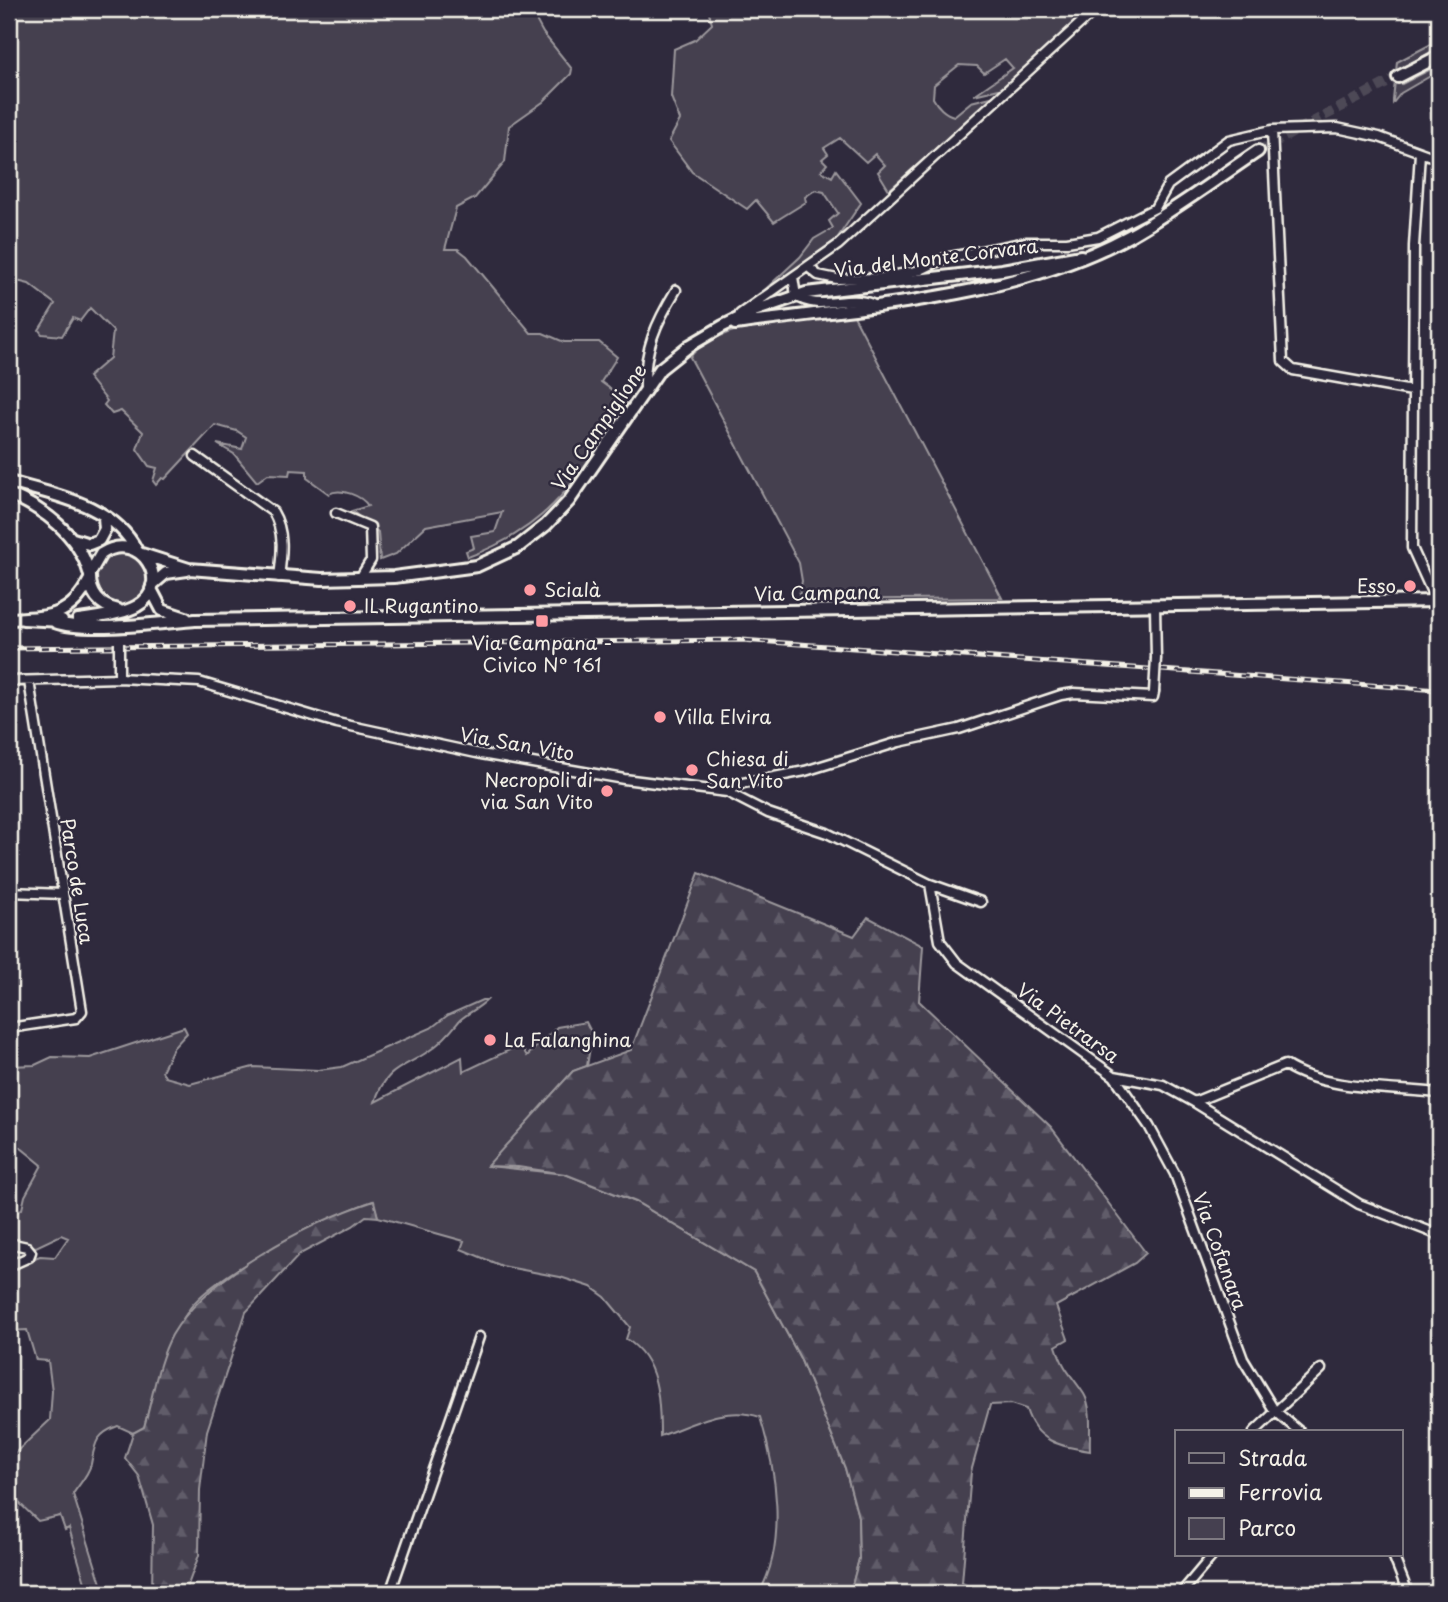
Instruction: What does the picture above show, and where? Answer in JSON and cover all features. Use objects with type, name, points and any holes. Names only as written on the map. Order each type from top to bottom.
[{"type":"main road","points":[[1398,77],[1439,55]]},
{"type":"main road","name":"Via del Monte Corvara","points":[[723,326],[1005,282],[1129,236],[1258,150]]},
{"type":"main road","name":"Via del Monte Corvara","points":[[723,326],[796,296],[1002,270],[1081,256]]},
{"type":"main road","name":"Via Campiglione","points":[[140,553],[189,569],[279,577],[394,577],[477,566],[518,547],[569,501],[660,369],[689,345],[723,326]]},
{"type":"main road","points":[[9,482],[87,505],[130,539],[152,571],[152,587],[143,602],[120,610],[90,618],[55,622],[9,619]]},
{"type":"main road","points":[[9,494],[56,522],[70,537],[99,601],[154,624]]},
{"type":"main road","points":[[56,522],[55,505],[66,498]]},
{"type":"main road","points":[[70,537],[83,543],[94,543],[103,535],[104,517]]},
{"type":"main road","points":[[23,619],[68,610],[81,597],[96,559],[107,550],[122,547],[140,553]]},
{"type":"main road","name":"Via Campiglione","points":[[152,587],[166,573],[189,569]]},
{"type":"main road","name":"Via Campana","points":[[152,587],[158,604],[167,613],[195,620]]},
{"type":"main road","name":"Via Campana","points":[[55,622],[119,625],[195,620],[1438,601]]},
{"type":"street","name":"Via Campiglione","points":[[723,326],[838,245],[1096,9]]},
{"type":"street","points":[[808,267],[818,275],[837,279],[881,278],[921,270],[945,258],[1015,244],[1098,237],[1154,208],[1168,184],[1229,140],[1272,130],[1337,128],[1379,137],[1439,159]]},
{"type":"street","points":[[1272,130],[1283,360],[1293,370],[1412,391]]},
{"type":"street","points":[[1420,153],[1414,246],[1412,548],[1438,601]]},
{"type":"street","points":[[793,277],[796,296]]},
{"type":"street","points":[[645,388],[645,357],[649,341],[676,290]]},
{"type":"street","name":"Via del Monte Corvara","points":[[796,296],[818,304],[857,299],[872,304]]},
{"type":"street","points":[[195,456],[267,504],[280,522],[282,540],[279,577]]},
{"type":"street","points":[[336,513],[370,527],[371,560],[360,578]]},
{"type":"street","name":"Via San Vito","points":[[9,681],[119,678],[199,682],[337,723],[481,754],[624,779],[727,792],[743,783],[805,771],[889,744],[959,729],[1061,695],[1153,694],[1156,658],[1155,606]]},
{"type":"street","points":[[119,625],[119,678]]},
{"type":"street","name":"Parco de Luca","points":[[9,1028],[76,1018],[82,1011],[29,681]]},
{"type":"street","points":[[727,792],[768,813],[827,833],[930,884],[981,902]]},
{"type":"street","name":"Via Pietrarsa","points":[[930,884],[940,941],[957,963],[1114,1076],[1163,1085],[1359,1204],[1439,1235]]},
{"type":"street","points":[[9,892],[63,894]]},
{"type":"street","points":[[1194,1102],[1285,1065],[1297,1073],[1324,1081],[1439,1093]]},
{"type":"street","name":"Via Cofanara","points":[[1114,1076],[1149,1126],[1175,1174],[1243,1359],[1274,1410],[1298,1430]]},
{"type":"street","points":[[9,1243],[27,1247],[31,1252],[29,1257],[9,1266]]},
{"type":"street","points":[[390,1593],[479,1337]]},
{"type":"street","points":[[1256,1430],[1274,1410],[1321,1369]]},
{"type":"street","points":[[1181,1593],[1212,1556]]},
{"type":"street","points":[[1393,1556],[1408,1593]]},
{"type":"green space","points":[[9,9],[543,9],[536,11],[537,22],[572,69],[571,74],[543,102],[509,126],[505,162],[475,198],[456,208],[445,249],[458,249],[467,256],[531,333],[543,333],[564,342],[599,342],[617,357],[601,382],[627,401],[562,495],[523,530],[468,557],[466,551],[474,548],[471,536],[495,532],[502,512],[426,526],[396,554],[380,560],[378,532],[352,511],[368,506],[365,502],[345,492],[329,494],[307,478],[307,471],[290,470],[289,475],[268,474],[257,482],[234,454],[217,444],[242,449],[246,437],[237,431],[215,425],[165,479],[162,478],[156,485],[153,481],[157,468],[149,466],[137,449],[143,432],[121,411],[112,414],[104,405],[107,401],[88,377],[110,358],[113,331],[90,308],[80,321],[73,318],[62,336],[42,334],[39,330],[55,304],[29,284],[9,279]]},
{"type":"green space","points":[[708,9],[1091,9],[1003,88],[974,95],[1013,68],[1005,59],[984,73],[977,66],[959,65],[934,85],[933,98],[944,112],[954,116],[971,102],[995,96],[889,190],[878,172],[885,165],[875,154],[866,162],[840,138],[824,148],[828,154],[822,159],[827,164],[821,171],[832,177],[836,170],[861,203],[836,240],[757,297],[800,257],[814,239],[833,228],[829,221],[838,213],[824,192],[815,190],[805,197],[806,202],[774,222],[756,200],[747,209],[692,172],[669,141],[680,120],[671,97],[674,49],[695,40],[712,24]]},
{"type":"green space","points":[[1439,40],[1439,47],[1396,72],[1402,84],[1439,65],[1439,71],[1401,93],[1393,103],[1393,100],[1397,62]]},
{"type":"green space","points":[[852,312],[1002,598],[798,600],[802,581],[799,563],[690,357],[703,345],[742,329],[789,319]]},
{"type":"green space","points":[[121,553],[140,560],[147,579],[140,598],[121,605],[102,598],[95,579],[102,560]]},
{"type":"green space","points":[[699,873],[854,936],[868,917],[923,946],[919,1001],[1051,1127],[1146,1253],[1135,1263],[1056,1306],[1068,1339],[1056,1346],[1065,1367],[1087,1400],[1090,1414],[1090,1451],[1050,1440],[1036,1429],[1026,1409],[1011,1404],[990,1405],[971,1472],[962,1583],[982,1593],[850,1593],[859,1559],[858,1517],[845,1468],[800,1358],[754,1272],[636,1202],[565,1174],[518,1167],[487,1166],[573,1071],[631,1050]]},
{"type":"green space","points":[[487,1000],[460,1020],[437,1045],[391,1074],[375,1102],[462,1057],[463,1072],[520,1045],[527,1056],[557,1027],[586,1022],[592,1034],[587,1066],[573,1071],[488,1166],[565,1174],[636,1202],[754,1272],[800,1358],[845,1468],[858,1516],[859,1559],[850,1593],[759,1593],[774,1552],[776,1529],[771,1459],[760,1417],[735,1413],[710,1417],[660,1436],[658,1395],[651,1369],[637,1347],[626,1339],[630,1327],[605,1297],[591,1287],[560,1277],[502,1266],[461,1249],[464,1241],[378,1217],[373,1201],[303,1232],[248,1262],[224,1278],[190,1308],[169,1350],[144,1428],[133,1433],[118,1426],[100,1436],[88,1472],[73,1494],[104,1593],[76,1593],[86,1586],[69,1528],[65,1530],[60,1516],[38,1521],[14,1498],[12,1492],[14,1454],[50,1420],[52,1391],[48,1361],[36,1360],[27,1330],[9,1331],[9,1268],[40,1256],[55,1257],[68,1238],[61,1235],[36,1247],[9,1241],[9,1215],[22,1209],[25,1196],[42,1165],[9,1138],[9,1066],[35,1065],[52,1057],[90,1058],[184,1027],[187,1033],[173,1048],[162,1071],[165,1077],[190,1084],[253,1067],[318,1070],[342,1067],[431,1028],[448,1015]]},
{"type":"green space","points":[[374,1201],[378,1217],[366,1216],[353,1226],[300,1254],[246,1312],[207,1431],[200,1490],[199,1555],[185,1593],[152,1593],[153,1525],[139,1476],[125,1458],[133,1433],[144,1427],[159,1369],[172,1335],[188,1313],[234,1272],[291,1237]]},
{"type":"tunnel","points":[[1258,151],[1398,77]]},
{"type":"railway","points":[[9,648],[742,640],[1439,690]]},
{"type":"place","name":"Esso","points":[[1410,586]]},
{"type":"place","name":"Scialà","points":[[530,590]]},
{"type":"place","name":"IL Rugantino","points":[[350,606]]},
{"type":"place","name":"Via Campana - Civico N° 161","points":[[542,621]]},
{"type":"place","name":"Villa Elvira","points":[[660,717]]},
{"type":"place","name":"Chiesa di San Vito","points":[[692,770]]},
{"type":"place","name":"Necropoli di via San Vito","points":[[607,791]]},
{"type":"place","name":"La Falanghina","points":[[490,1040]]}]
